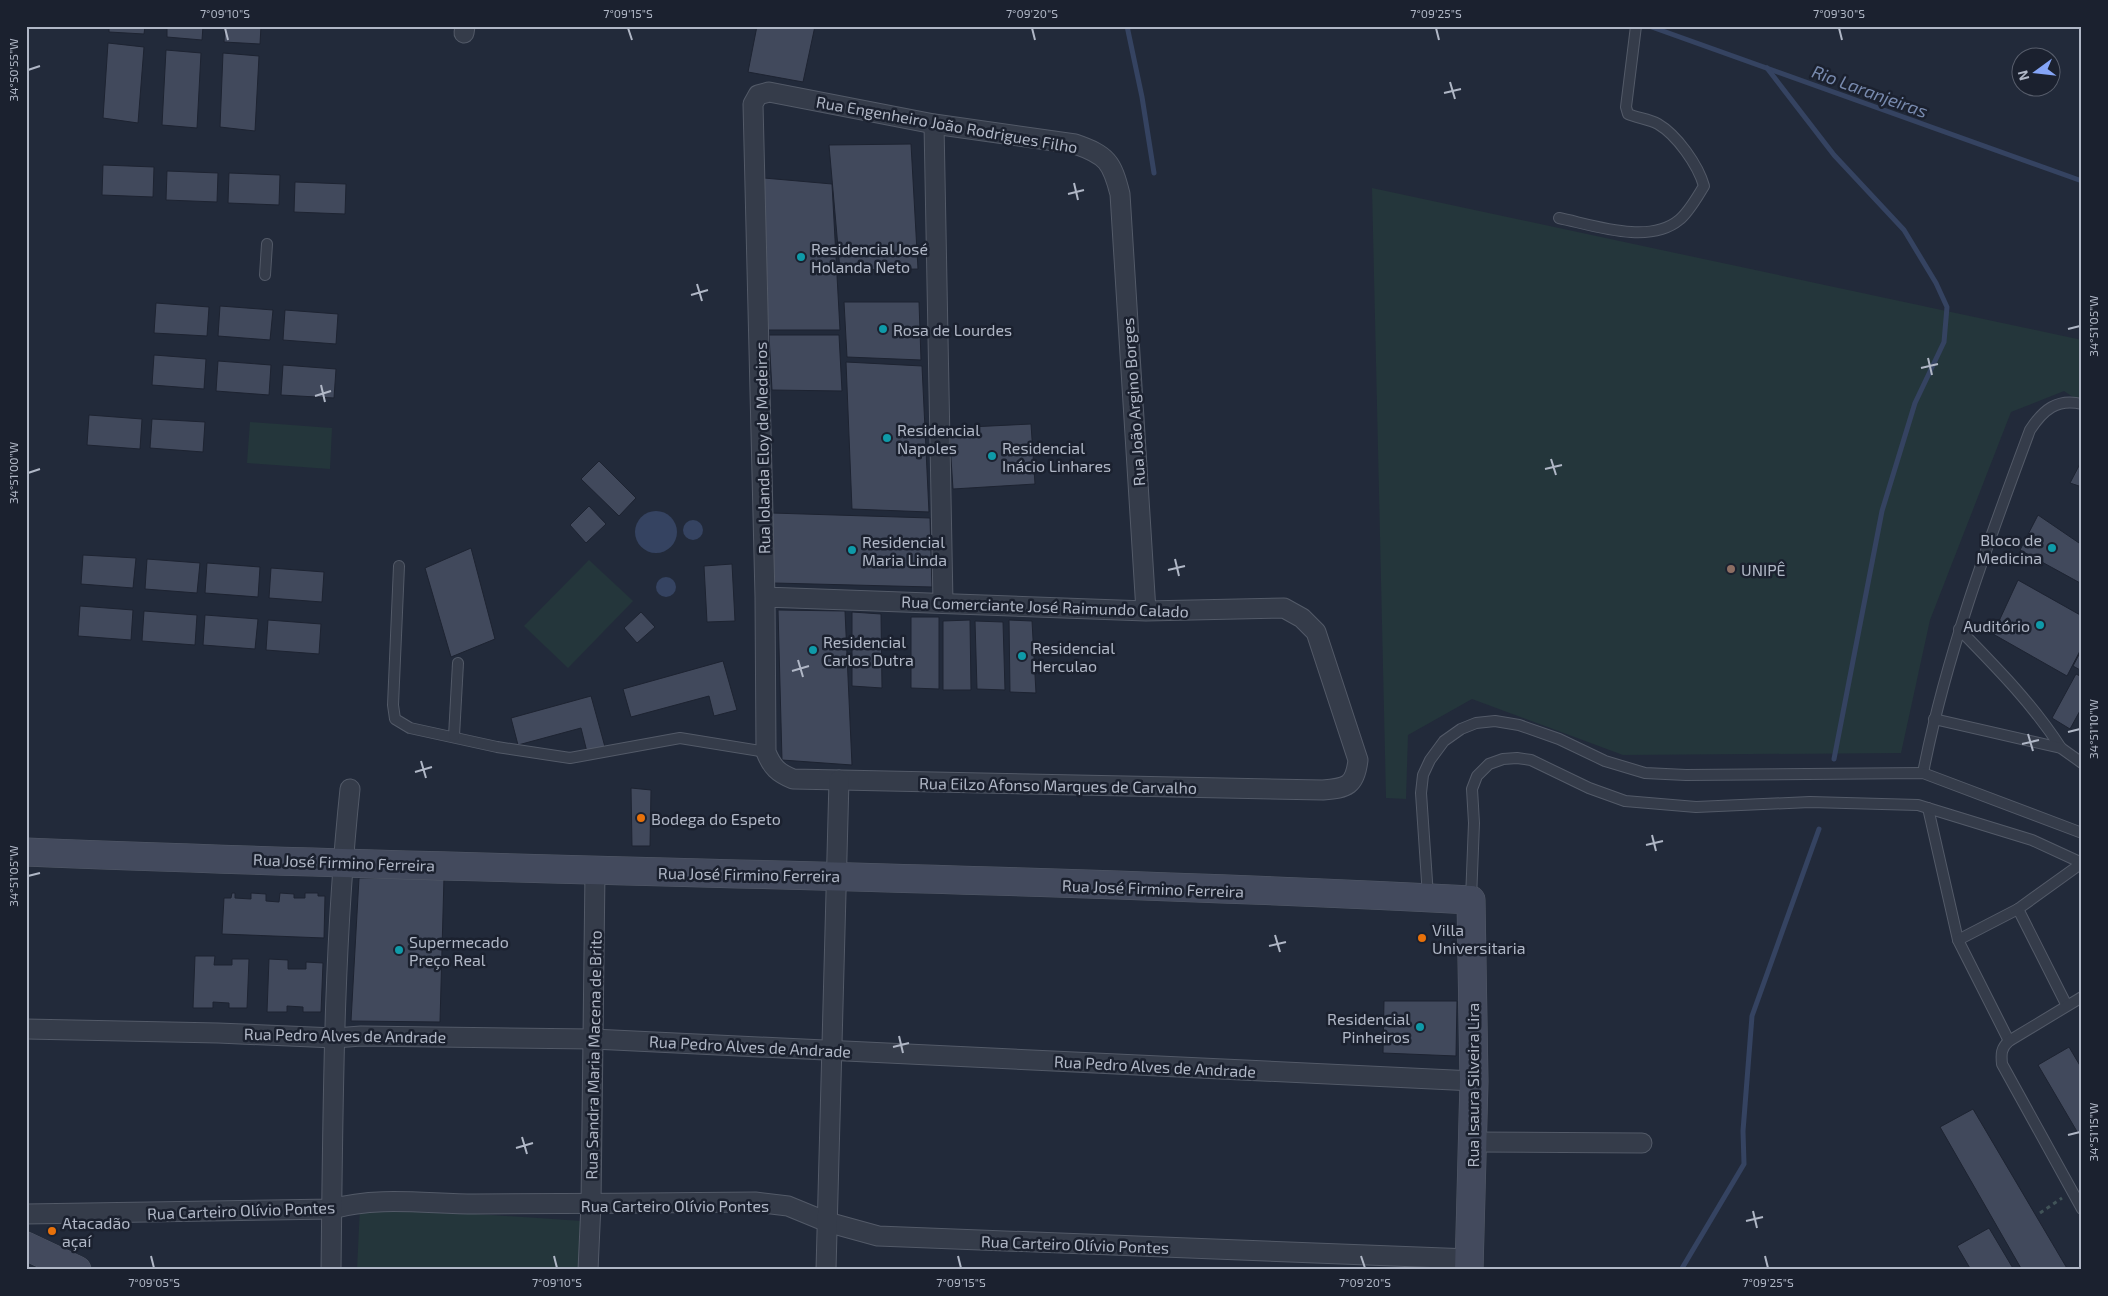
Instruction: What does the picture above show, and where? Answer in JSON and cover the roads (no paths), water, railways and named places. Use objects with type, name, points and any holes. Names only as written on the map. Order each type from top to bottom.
[{"type":"main road","name":"Rua José Firmino Ferreira","points":[[26,852],[595,871],[838,876],[1471,900]]},
{"type":"main road","name":"Rua Isaura Silveira Lira","points":[[1469,1264],[1474,1081],[1471,900]]},
{"type":"main road","points":[[26,1246],[77,1270]]},
{"type":"street","name":"Rua Engenheiro João Rodrigues Filho","points":[[753,104],[758,95],[769,92],[934,124],[1075,144],[1097,152],[1110,163],[1120,194]]},
{"type":"street","name":"Rua Iolanda Eloy de Medeiros","points":[[753,104],[765,597],[766,752]]},
{"type":"street","points":[[934,124],[943,604]]},
{"type":"street","name":"Rua João Argino Borges","points":[[1120,194],[1146,611]]},
{"type":"street","name":"Rua Comerciante José Raimundo Calado","points":[[765,597],[1146,611],[1284,608],[1302,618],[1316,632]]},
{"type":"street","name":"Rua Eilzo Afonso Marques de Carvalho","points":[[766,752],[772,766],[781,774],[793,779],[1323,790],[1341,788],[1351,784],[1357,774],[1358,760],[1316,632]]},
{"type":"street","points":[[826,1270],[838,876],[839,780]]},
{"type":"street","points":[[331,1270],[335,1038],[342,862],[350,789]]},
{"type":"street","name":"Rua Sandra Maria Macena de Brito","points":[[588,1270],[591,1204],[595,871]]},
{"type":"street","name":"Rua Pedro Alves de Andrade","points":[[26,1029],[335,1038],[361,1036],[592,1039],[1474,1081]]},
{"type":"street","points":[[1472,1142],[1642,1143]]},
{"type":"street","name":"Rua Carteiro Olívio Pontes","points":[[26,1214],[332,1209],[356,1202],[386,1201],[448,1204],[755,1202],[788,1206],[827,1222],[878,1236],[1469,1264]]},
{"type":"lane","points":[[1559,218],[1623,232],[1660,231],[1679,220],[1704,186],[1699,169],[1685,149],[1658,124],[1628,114],[1626,107],[1636,26]]},
{"type":"lane","points":[[265,275],[267,244]]},
{"type":"lane","points":[[1923,773],[1934,719],[1959,629],[1979,568],[2030,430],[2039,416],[2049,406],[2071,401],[2082,404]]},
{"type":"lane","points":[[399,566],[393,705],[395,719],[410,728],[454,736],[497,747],[570,758],[680,738],[766,752]]},
{"type":"lane","points":[[1959,629],[2043,720],[2060,748]]},
{"type":"lane","points":[[454,736],[458,663]]},
{"type":"lane","points":[[1934,719],[2060,748],[2082,763]]},
{"type":"lane","points":[[1428,898],[1421,793],[1424,776],[1430,760],[1444,741],[1461,729],[1476,723],[1495,721],[1519,725],[1559,740],[1605,761],[1645,773],[1686,775],[1923,773],[2082,832]]},
{"type":"lane","points":[[1471,900],[1474,823],[1472,789],[1482,770],[1503,759],[1531,760],[1589,788],[1625,801],[1696,807],[1810,802],[1918,804],[2032,840],[2082,863],[2018,910],[1958,940]]},
{"type":"lane","points":[[1928,808],[1958,940],[2009,1041]]},
{"type":"lane","points":[[2018,910],[2066,1004]]},
{"type":"lane","points":[[2082,997],[2066,1004],[2009,1041],[2003,1046],[2001,1053],[2002,1064],[2082,1209]]},
{"type":"water","points":[[656,511],[671,517],[677,532],[671,547],[656,553],[641,547],[635,532],[641,517]]},
{"type":"water","points":[[693,520],[700,523],[703,530],[700,537],[693,540],[686,537],[683,530],[686,523]]},
{"type":"water","points":[[666,577],[673,580],[676,587],[673,594],[666,597],[659,594],[656,587],[659,580]]},
{"type":"waterway","points":[[1127,26],[1142,97],[1154,173]]},
{"type":"waterway","name":"Rio Laranjeiras","points":[[1649,26],[2082,181]]},
{"type":"waterway","points":[[1767,68],[1834,155],[1904,230],[1936,283],[1947,307],[1944,342],[1915,403],[1882,511],[1834,759]]},
{"type":"waterway","points":[[1681,1270],[1744,1164],[1743,1131],[1752,1016],[1819,829]]},
{"type":"place","name":"Residencial José Holanda Neto","points":[[801,257]]},
{"type":"place","name":"Rosa de Lourdes","points":[[883,329]]},
{"type":"place","name":"Residencial Napoles","points":[[887,438]]},
{"type":"place","name":"Residencial Inácio Linhares","points":[[992,456]]},
{"type":"place","name":"Bloco de Medicina","points":[[2052,548]]},
{"type":"place","name":"Residencial Maria Linda","points":[[852,550]]},
{"type":"place","name":"UNIPÊ","points":[[1731,569]]},
{"type":"place","name":"Auditório","points":[[2040,625]]},
{"type":"place","name":"Residencial Carlos Dutra","points":[[813,650]]},
{"type":"place","name":"Residencial Herculao","points":[[1022,656]]},
{"type":"place","name":"Bodega do Espeto","points":[[641,818]]},
{"type":"place","name":"Villa Universitaria","points":[[1422,938]]},
{"type":"place","name":"Supermecado Preço Real","points":[[399,950]]},
{"type":"place","name":"Residencial Pinheiros","points":[[1420,1027]]},
{"type":"place","name":"Atacadão açaí","points":[[52,1231]]}]
